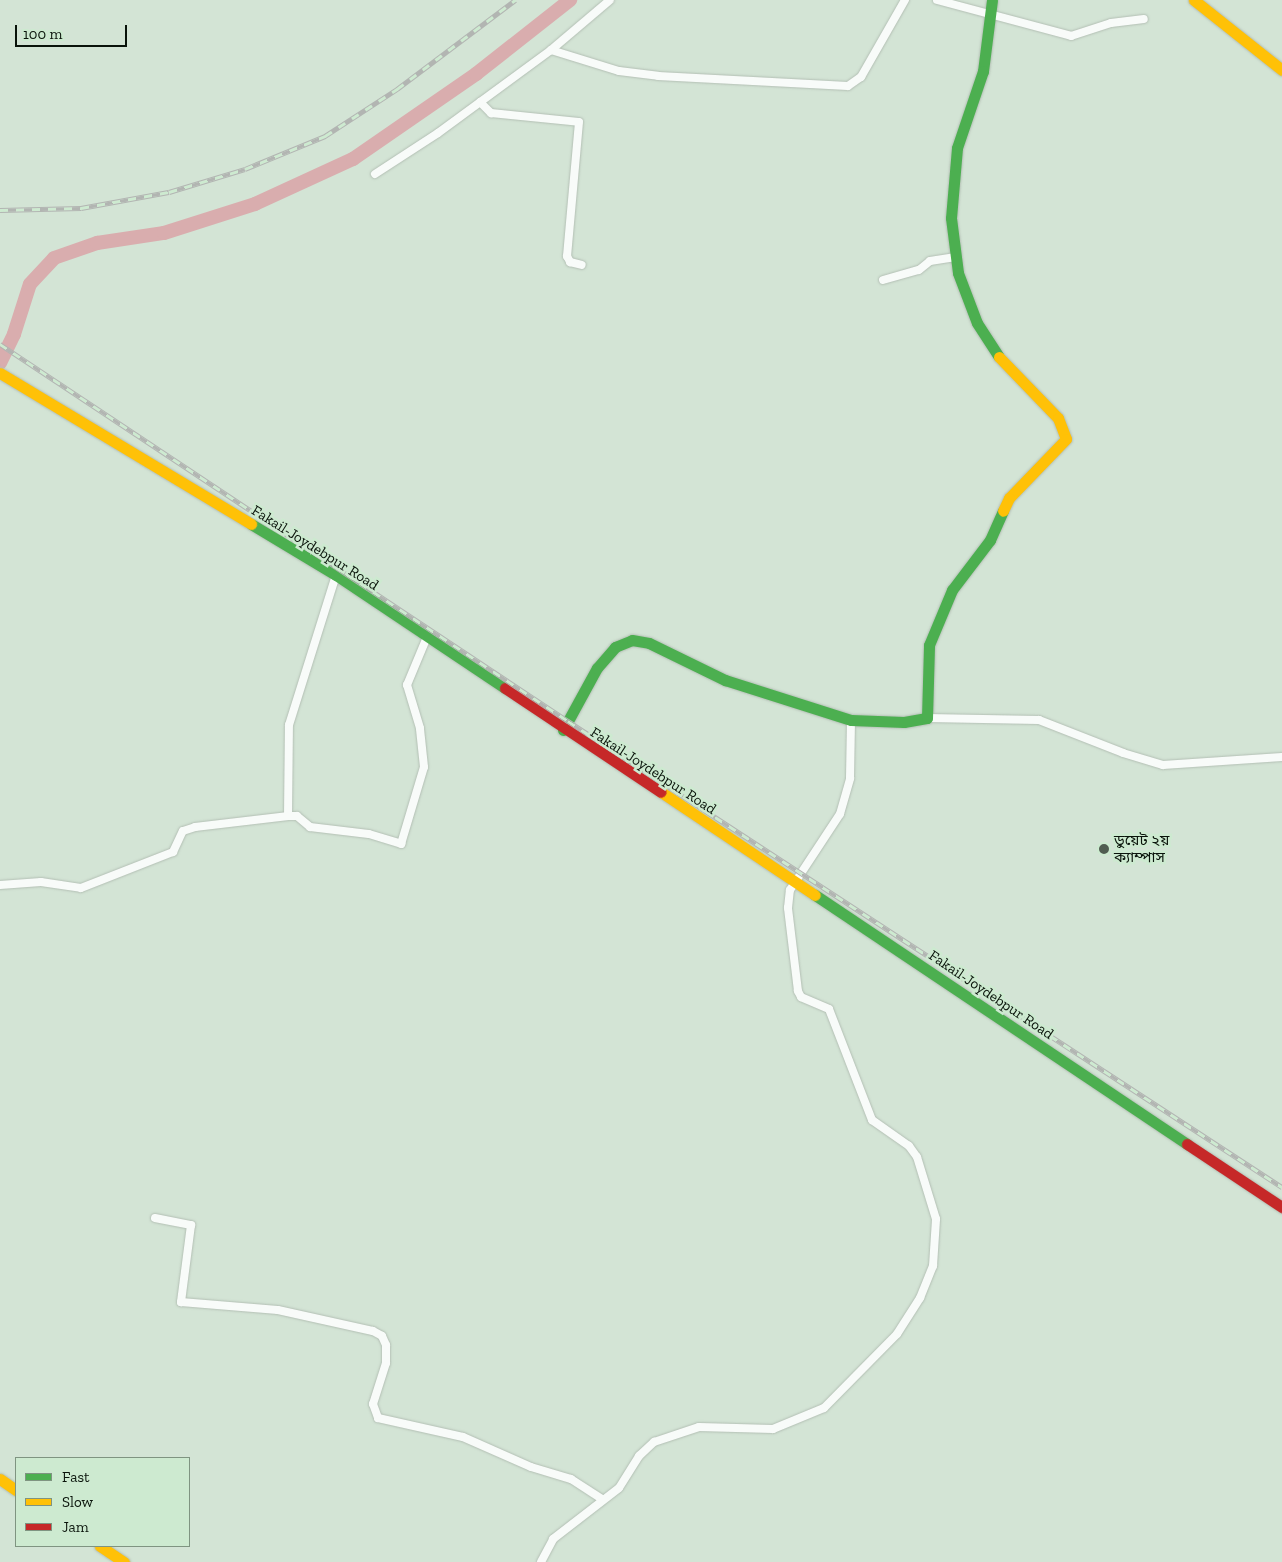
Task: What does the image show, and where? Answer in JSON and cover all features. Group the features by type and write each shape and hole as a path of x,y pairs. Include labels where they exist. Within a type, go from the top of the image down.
{"street":[{"path":"375,174 480,102 551,50 610,0"},
{"path":"551,50 619,71 658,76 848,86 861,77 905,0"},
{"path":"937,0 990,12 1072,36 1110,23 1144,19"},
{"path":"926,718 929,645 952,590 990,540 1009,498 1066,440 1058,418 1003,363 977,323 956,258 952,178 957,148 983,71 992,0"},
{"path":"1194,0 1282,70"},
{"path":"480,102 491,113 579,122 567,256 570,262 582,265"},
{"path":"883,280 919,270 930,261 956,258"},
{"name":"Fakail-Joydebpur Road","path":"0,373 336,575 563,730 793,880 1282,1207"},
{"path":"288,816 289,725 336,575"},
{"path":"0,885 41,882 81,888 173,852 183,832 195,827 288,816 297,816 310,827 369,834 402,844 424,767 422,738 407,685 427,637"},
{"path":"563,730 597,668 615,647 632,640 649,643 725,680 851,720 904,722 926,718 1039,720 1123,753 1163,764 1282,757"},
{"path":"541,1562 553,1539 619,1488 639,1456 654,1442 670,1434 699,1426 773,1428 824,1408 898,1334 920,1298 933,1266 936,1219 917,1157 909,1146 872,1120 829,1009 801,997 798,991 788,908 793,880 840,814 850,778 851,720"},
{"path":"155,1218 191,1225 181,1302 278,1310 372,1331 382,1336 386,1345 386,1363 373,1404 378,1418 463,1437 531,1467 571,1479 603,1500"},
{"path":"0,1479 15,1489"},
{"path":"102,1547 124,1562"}],"waterway":[{"path":"0,363 14,334 30,284 54,258 97,243 164,233 255,204 353,159 476,74 570,0"}],"railway":[{"path":"0,210 81,208 169,192 245,169 325,136 397,89 515,0"},
{"path":"0,344 568,721 1282,1187"}],"traffic: fast":[{"path":"992,0 983,71 957,148 951,218 958,273 977,323 999,357"},
{"path":"563,730 597,668 615,647 632,640 649,643 725,680 851,720 904,722 927,718 929,645 952,590 990,540 1003,511"},
{"path":"251,524 336,575 505,688"},
{"path":"815,895 1187,1144"}],"traffic: slow":[{"path":"1194,0 1282,70"},
{"path":"999,357 1058,418 1066,439 1009,498 1003,511"},
{"path":"0,373 251,524"},
{"path":"661,792 815,895"},
{"path":"0,1479 15,1489"},
{"path":"102,1547 124,1562"}],"traffic: jam":[{"path":"505,688 661,792"},
{"path":"1187,1144 1282,1207"}],"place":[{"name":"ডুয়েট ২য় ক্যাম্পাস","path":"1104,849"}]}
